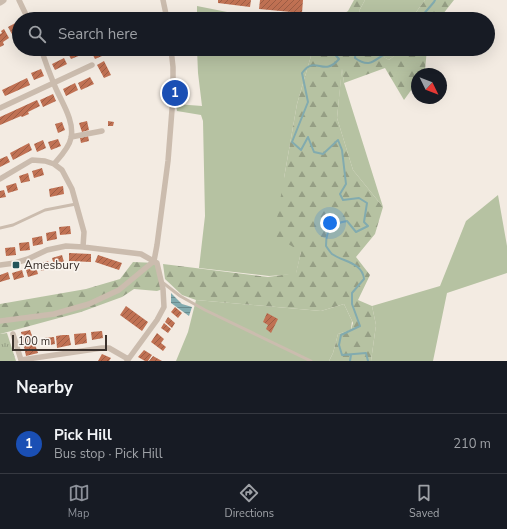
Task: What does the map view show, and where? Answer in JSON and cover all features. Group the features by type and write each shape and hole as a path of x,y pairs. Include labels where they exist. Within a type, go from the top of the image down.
{"street":[{"path":"19,0 25,12"},
{"path":"163,0 166,12"},
{"path":"43,56 53,83 70,122 71,137 66,148 54,164"},
{"path":"13,334 21,361 102,348 109,348 127,360 136,344 164,307 162,282 155,262 168,161 173,97 171,56"},
{"path":"0,108 92,65"},
{"path":"71,137 102,131"},
{"path":"0,179 32,160 45,160 62,170 72,189 84,232 83,247"},
{"path":"0,265 15,263 47,250 66,246 141,254 155,262"},
{"path":"0,322 54,314 89,304 119,290 155,262"}],"lane":[{"path":"0,228 13,225 45,210 76,204"},
{"path":"162,282 180,296 205,310 311,361"}],"green space":[{"path":"354,0 365,0 359,11 360,12 346,12"},
{"path":"365,0 425,0 416,12 359,11"},
{"path":"425,0 454,0 445,12 416,12"},
{"path":"197,6 227,12 197,12"},
{"path":"197,56 311,56 297,104 284,178 301,252 296,274 269,276 199,268 205,216 203,121 201,115 177,111 176,104 202,106"},
{"path":"311,56 382,56 389,60 394,56 426,56 425,68 411,68 411,90 404,100 385,68 344,83 342,69 337,118 353,170 383,207 375,234 356,257 370,275 358,300 372,306 376,325 371,361 329,361 333,353 338,334 351,330 353,323 344,304 321,311 196,300 182,295 165,279 163,264 268,277 296,273 301,252 274,235 297,104"},
{"path":"381,56 394,56 389,60"},
{"path":"342,67 344,83 383,207 353,170 337,118"},
{"path":"498,195 507,246 507,273 447,293 433,361 371,361 376,325 372,306 440,286 466,221"},
{"path":"133,262 157,263 163,289 157,291 134,289 122,297 81,312 0,334 0,304 86,289 120,279"},
{"path":"196,300 321,311 344,304 352,321 351,330 338,334 333,353 329,361 176,361 188,332"},
{"path":"7,333 16,361 0,361 0,334"}],"water":[{"path":"171,293 182,304 192,307 189,316 171,303"}],"building":[{"path":"218,0 251,0 250,7 218,3"},
{"path":"260,0 303,0 302,12 259,9"},
{"path":"12,25 12,34 8,27"},
{"path":"4,29 9,38 3,42 4,45 0,47 0,34"},
{"path":"70,56 78,56 71,59"},
{"path":"94,56 102,56 95,59"},
{"path":"64,58 67,64 55,70 52,64"},
{"path":"104,61 111,75 104,78 97,65"},
{"path":"41,69 44,76 34,80 31,73"},
{"path":"90,77 94,84 81,90 78,83"},
{"path":"27,78 30,85 5,96 2,90"},
{"path":"75,83 78,90 66,96 63,89"},
{"path":"53,94 56,101 43,107 40,100"},
{"path":"37,100 40,106 28,112 29,114 0,125 0,117"},
{"path":"87,121 89,130 82,132 79,123"},
{"path":"108,121 114,122 113,126 108,126"},
{"path":"62,122 65,130 58,133 55,124"},
{"path":"88,136 89,141 81,143 80,138"},
{"path":"58,139 61,146 51,150 48,142"},
{"path":"43,140 46,148 37,152 34,144"},
{"path":"29,143 32,150 13,160 10,153"},
{"path":"7,156 10,162 0,167 0,159"},
{"path":"42,168 44,175 34,178 32,171"},
{"path":"28,173 30,181 21,183 19,176"},
{"path":"16,183 18,190 8,193 6,186"},
{"path":"63,186 64,194 50,197 49,189"},
{"path":"4,190 6,197 0,198 0,191"},
{"path":"70,226 71,234 60,235 59,227"},
{"path":"56,231 57,239 47,241 46,233"},
{"path":"42,236 43,244 33,246 32,238"},
{"path":"29,242 30,250 20,251 19,243"},
{"path":"15,247 16,255 6,256 5,248"},
{"path":"69,253 91,254 91,262 69,261"},
{"path":"62,255 64,262 54,265 52,258"},
{"path":"98,255 122,263 119,270 95,262"},
{"path":"48,261 51,268 41,271 39,264"},
{"path":"36,267 38,274 28,277 26,270"},
{"path":"22,270 24,277 14,280 12,273"},
{"path":"8,272 10,279 0,282 0,275"},
{"path":"126,306 148,322 142,331 120,315"},
{"path":"175,307 182,313 178,318 171,312"},
{"path":"267,313 278,319 271,333 266,329 268,325 263,322"},
{"path":"168,317 175,323 172,328 165,322"},
{"path":"164,323 171,329 168,333 161,328"},
{"path":"30,330 38,353 26,356 21,332"},
{"path":"102,331 103,338 92,340 91,332"},
{"path":"86,333 87,343 75,345 74,334"},
{"path":"157,333 164,339 161,343 166,347 163,351 151,342"},
{"path":"69,335 71,345 57,348 56,336"},
{"path":"54,337 55,344 45,346 44,338"},
{"path":"144,350 152,355 148,361 138,357"},
{"path":"102,354 111,358 109,361 98,361"},
{"path":"153,356 162,361 149,361"}],"waterway":[{"path":"425,12 435,0"},
{"path":"336,56 339,59 328,67 311,65 302,73 308,102 292,142 301,150 308,137 314,152 323,154 338,140 342,150 346,184 340,194 343,200 359,198 367,203 364,222 368,226 356,232 347,221 341,222 333,226 328,232 326,246 336,257 351,263 363,273 364,279 352,293 352,304 360,326 341,335 339,345 342,355 366,353 368,361"},
{"path":"355,56 355,58 361,62 366,63 370,63 383,56"},
{"path":"350,361 351,355"}],"place":[{"name":"Pick Hill","path":"175,93"},
{"name":"Amesbury","path":"16,265"}]}
